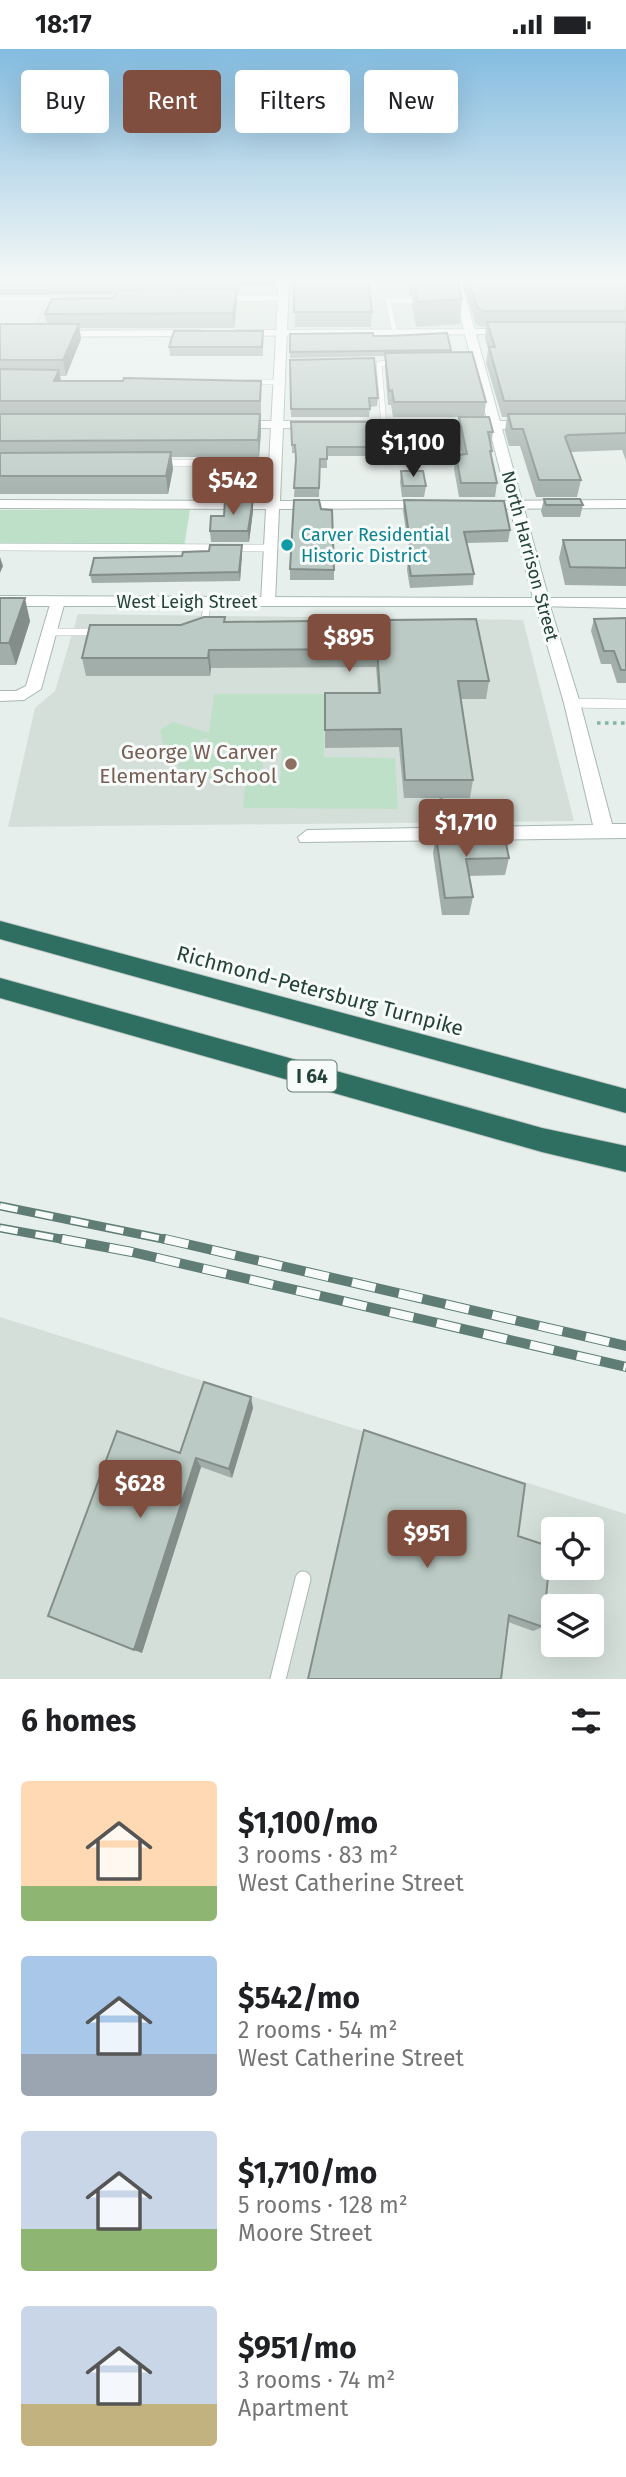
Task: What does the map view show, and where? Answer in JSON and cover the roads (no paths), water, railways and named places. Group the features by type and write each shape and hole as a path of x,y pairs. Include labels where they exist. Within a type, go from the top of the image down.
{"highway":[{"name":"Richmond-Petersburg Turnpike","path":"0,930 626,1101"},
{"name":"I 64","path":"0,988 542,1140 626,1159"}],"main road":[{"name":"North Harrison Street","path":"471,356 494,425 542,603"},
{"path":"215,425 549,425"},
{"name":"West Leigh Street","path":"0,601 626,603"}],"street":[{"path":"268,602 278,356"},
{"path":"0,503 443,505"},
{"path":"471,505 626,504"},
{"path":"0,696 18,696 33,689 58,601"},
{"name":"North Harrison Street","path":"542,603 572,703 604,831"},
{"path":"307,838 626,831"}],"lane":[{"path":"384,425 379,364 387,361"},
{"path":"373,362 400,361"},
{"path":"278,363 291,363"},
{"path":"242,382 278,382"},
{"path":"152,463 274,463"},
{"path":"0,547 270,548"},
{"path":"191,630 204,622 208,602"},
{"path":"49,632 111,632"},
{"path":"572,703 626,704"},
{"path":"278,1679 303,1579"}],"railway":[{"path":"0,1206 173,1241"},
{"path":"0,1228 72,1241"},
{"path":"62,1239 132,1252 626,1367"},
{"path":"165,1239 626,1346"}],"place":[{"name":"Carver Residential Historic District","path":"287,545"},
{"name":"George W Carver Elementary School","path":"291,764"}]}
